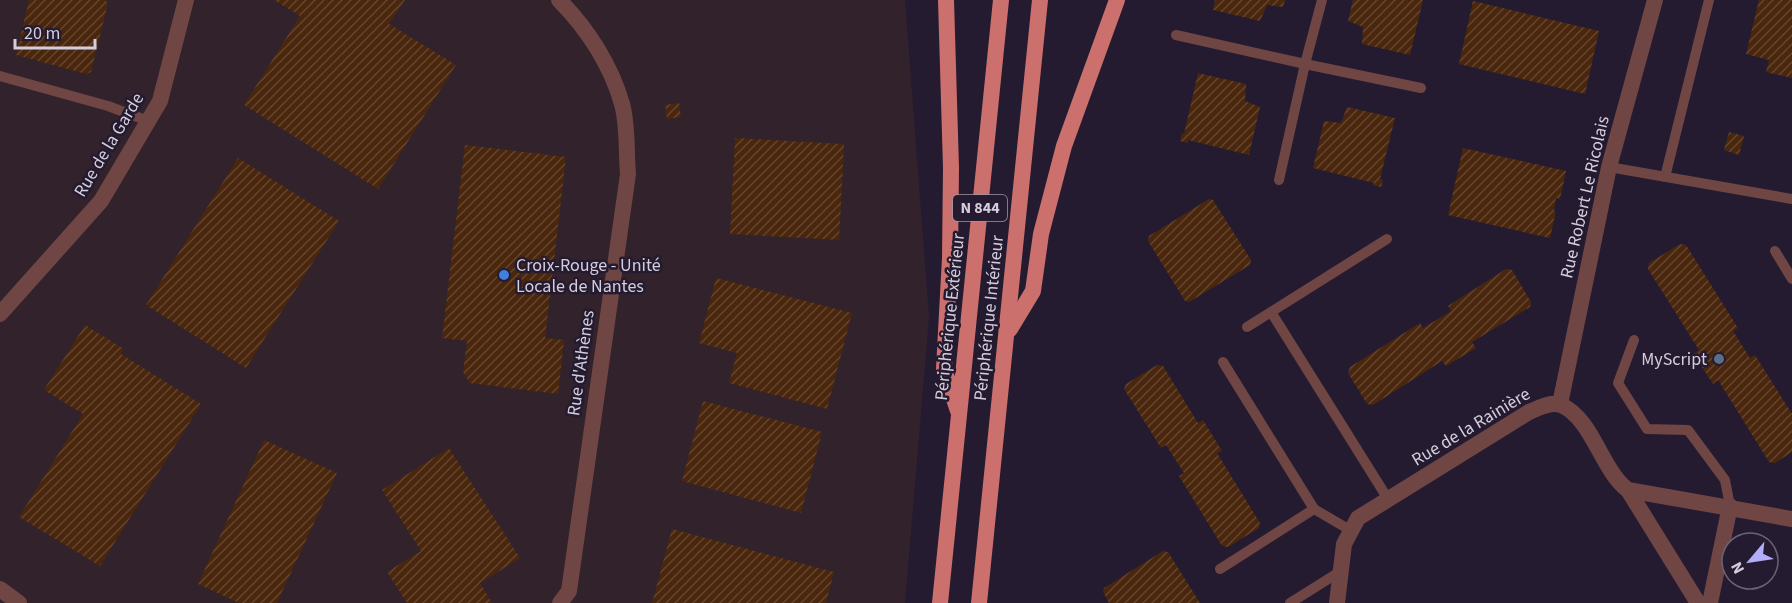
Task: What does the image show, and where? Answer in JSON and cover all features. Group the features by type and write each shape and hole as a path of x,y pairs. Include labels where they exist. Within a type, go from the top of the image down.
{"highway":[{"path":"946,0 951,168 950,258 944,369 960,416"},
{"name":"Périphérique Extérieur","path":"940,603 1001,0"},
{"name":"Périphérique Intérieur","path":"979,603 1040,0"},
{"path":"1008,332 1033,291 1041,234 1064,146 1117,0"}],"street":[{"name":"Rue de la Garde","path":"0,314 101,201 160,101 186,0"},
{"name":"Rue d'Athènes","path":"559,0 580,21 608,69 619,96 622,105 628,174 568,591 560,603"},
{"name":"Rue Robert Le Ricolais","path":"1560,404 1609,167 1655,0"},
{"name":"Rue de la Rainière","path":"1350,530 1358,518 1529,412 1547,404 1560,404 1585,428 1618,483 1628,490 1710,601"},
{"path":"1628,490 1730,506 1792,519"},
{"path":"1710,601 1730,506"},
{"path":"1337,603 1344,544 1350,530"},
{"path":"0,589 19,603"}],"lane":[{"path":"1279,180 1322,0"},
{"path":"1665,177 1709,0"},
{"path":"1176,35 1421,88"},
{"path":"0,76 108,106 148,121"},
{"path":"1609,167 1792,199"},
{"path":"1247,327 1387,239"},
{"path":"1775,251 1792,279"},
{"path":"1271,312 1388,499"},
{"path":"1634,340 1618,383 1647,429 1688,430 1725,480 1730,506"},
{"path":"1223,362 1314,510 1350,530"},
{"path":"1220,569 1314,510"},
{"path":"1290,603 1341,571"}],"shaded area":[{"path":"0,0 905,0 929,317 905,603 0,603"}],"building":[{"path":"29,0 105,0 108,3 91,72 86,74 16,55"},
{"path":"274,0 405,0 389,24 456,65 378,189 244,105 300,16"},
{"path":"1215,0 1285,0 1283,7 1267,5 1260,21 1213,10"},
{"path":"1353,0 1423,0 1410,55 1362,44 1363,27 1348,21"},
{"path":"1759,0 1792,0 1792,78 1766,72 1769,60 1746,54"},
{"path":"1473,1 1599,31 1585,94 1459,64"},
{"path":"1198,73 1246,84 1245,101 1260,107 1249,155 1188,140 1188,143 1180,141 1182,133 1184,134"},
{"path":"679,103 681,117 667,119 665,105"},
{"path":"1347,107 1395,118 1380,179 1383,180 1381,187 1373,185 1374,183 1313,168 1324,121 1341,123"},
{"path":"1729,132 1744,136 1739,155 1724,150"},
{"path":"735,138 844,144 839,240 730,234"},
{"path":"465,145 566,157 545,338 564,340 558,394 470,383 463,372 467,341 442,338"},
{"path":"1463,148 1566,171 1560,199 1556,198 1554,211 1556,211 1550,238 1448,215"},
{"path":"238,158 339,221 246,368 146,305"},
{"path":"1209,199 1213,200 1251,260 1250,265 1189,302 1185,301 1148,241 1149,236"},
{"path":"1680,244 1686,245 1738,328 1733,331 1750,358 1755,355 1792,414 1792,452 1775,463 1769,462 1718,380 1713,384 1694,353 1699,350 1648,269 1649,263"},
{"path":"1506,269 1512,270 1531,302 1530,307 1472,342 1476,348 1446,366 1442,361 1373,405 1367,404 1348,373 1350,367 1420,323 1423,328 1451,311 1448,306"},
{"path":"716,278 852,313 827,409 729,383 737,353 699,343"},
{"path":"85,325 124,349 121,354 201,404 100,566 19,517 83,414 44,390"},
{"path":"1157,365 1163,366 1198,423 1203,420 1222,451 1217,453 1260,523 1259,528 1228,547 1222,546 1179,476 1184,473 1166,445 1161,448 1124,389 1126,384"},
{"path":"703,401 822,432 801,513 682,481"},
{"path":"264,440 337,473 277,603 239,603 198,584"},
{"path":"449,448 520,558 480,583 492,603 407,603 387,572 421,551 382,490"},
{"path":"672,529 834,572 826,603 652,603"},
{"path":"1163,551 1168,552 1200,603 1109,603 1103,592 1104,588"}],"place":[{"name":"Croix-Rouge - Unité Locale de Nantes","path":"504,275"},
{"name":"MyScript","path":"1719,359"}]}
